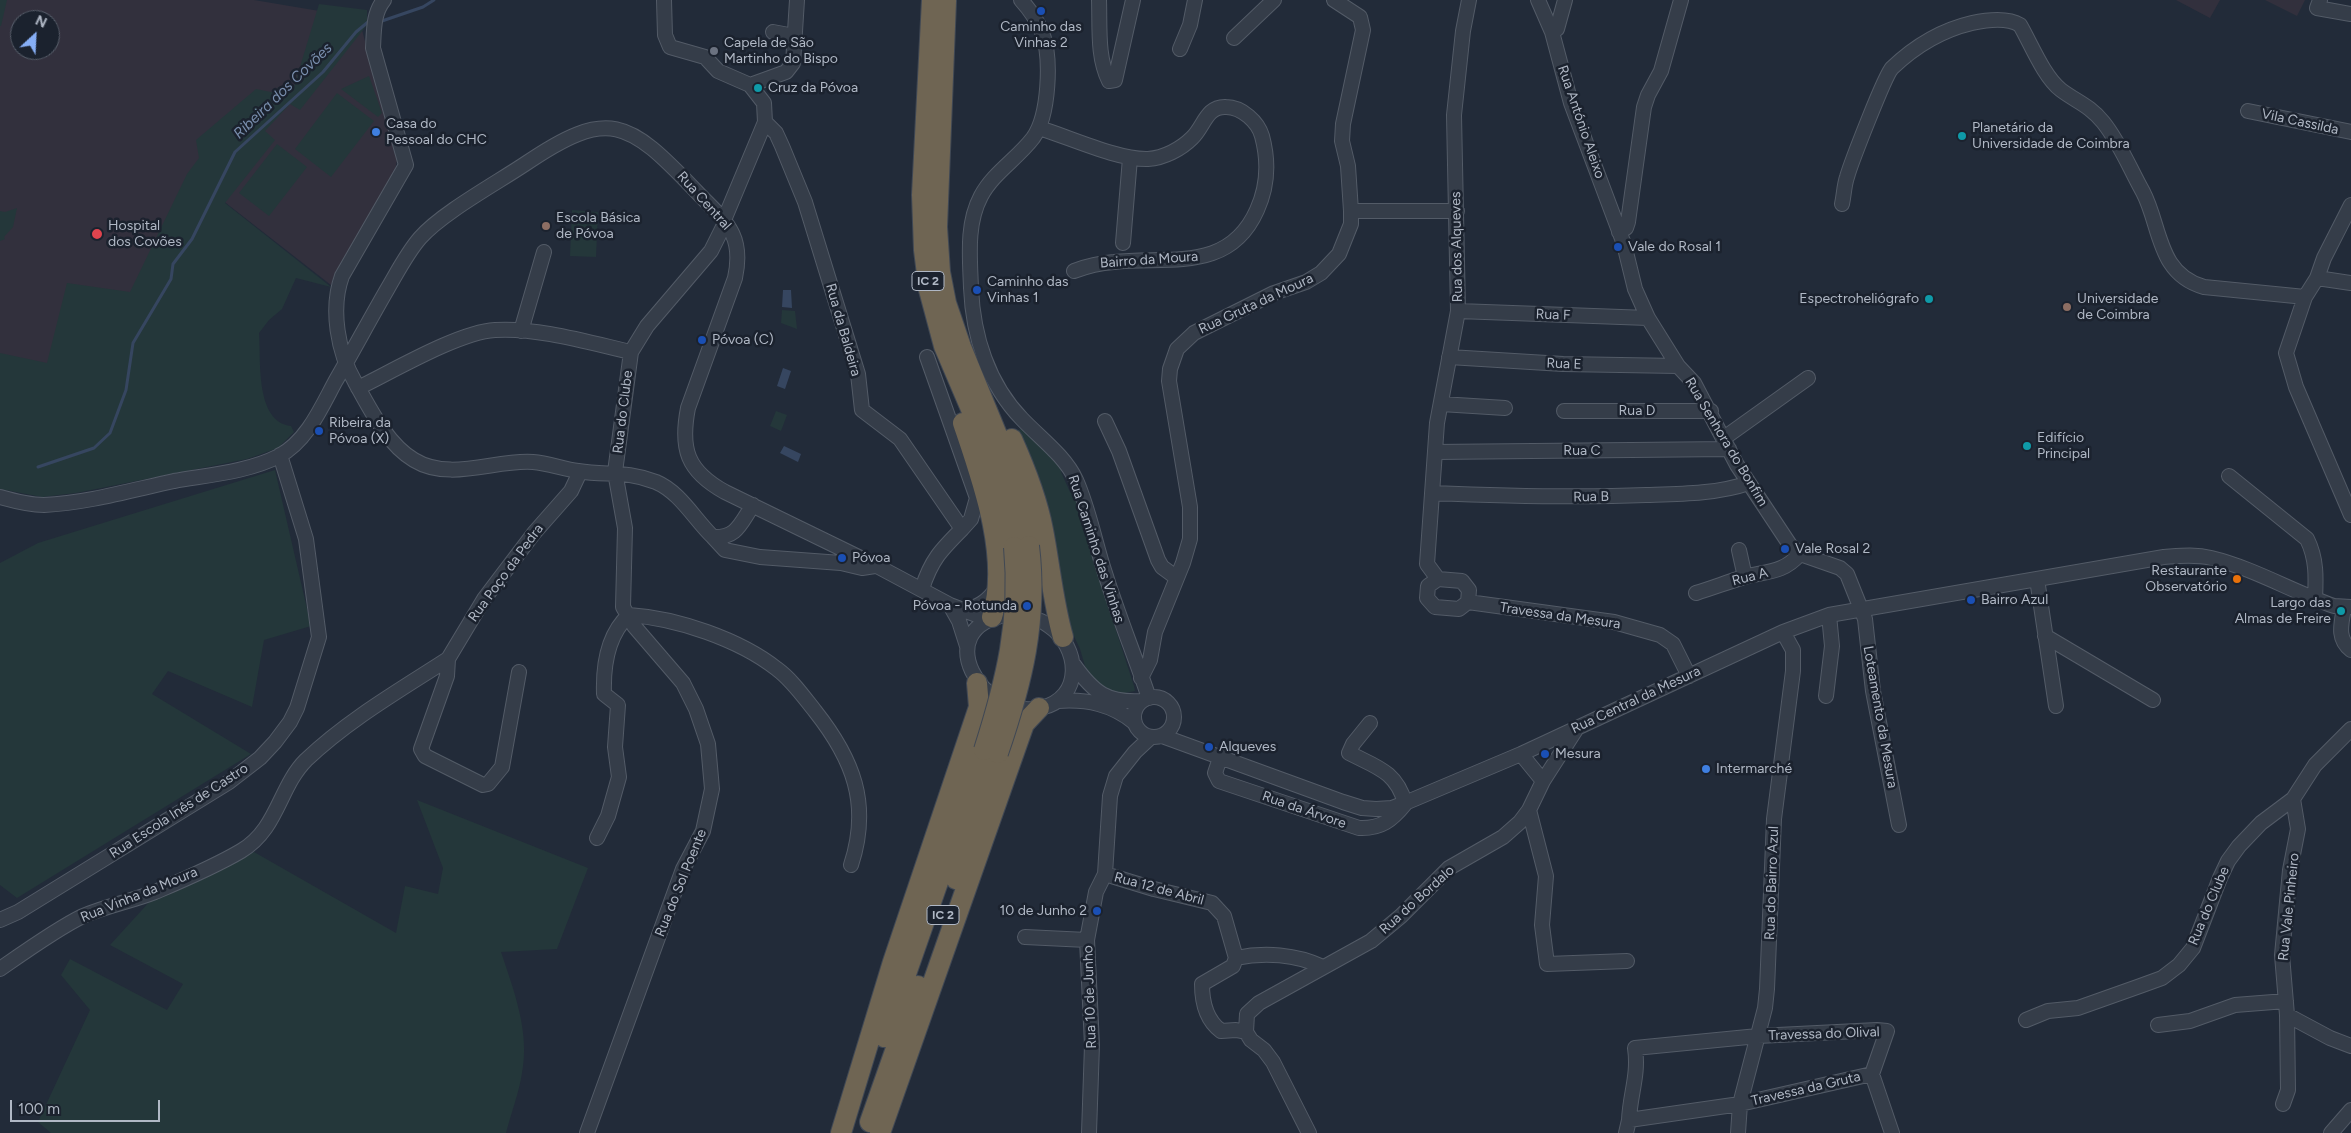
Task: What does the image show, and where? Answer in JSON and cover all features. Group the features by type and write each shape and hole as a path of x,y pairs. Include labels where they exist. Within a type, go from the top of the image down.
{"highway":[{"name":"IC 2","path":"932,0 922,194 924,250 929,290 944,346 992,458 1022,547"},
{"name":"IC 2","path":"866,1133 991,752 1014,638 1017,577 1022,547 1022,509 1004,452 949,312 940,272 937,218 946,0"},
{"path":"954,371 962,418 986,491 996,544 997,601 990,618"},
{"path":"978,389 1010,434 1028,476 1043,529 1054,606 1063,637"},
{"path":"841,1133 893,962 979,707 977,683"},
{"path":"880,1133 1024,724 1039,708"},
{"name":"IC 2","path":"850,1133 991,752"}],"street":[{"path":"384,0 378,7 373,48 406,165 342,276 336,298 338,326 345,365 390,438 414,460 440,470 479,469 532,462 580,472 627,473 666,487 724,550 760,558 834,562 862,568 877,566"},
{"path":"664,0 665,35 670,47 705,57 718,71 757,82 780,75 789,68 794,56 797,0"},
{"name":"Rua Caminho das Vinhas","path":"1021,0 1034,14 1043,34 1048,64 1044,106 1039,128 1032,139 990,182 974,210 970,248 973,316 976,334 991,374 1002,394 1020,417 1066,463 1076,480 1105,575 1141,678 1146,700"},
{"path":"1099,0 1100,45 1103,70 1109,81 1115,80 1133,0"},
{"path":"1180,49 1190,25 1194,0"},
{"path":"1234,38 1274,0"},
{"name":"Rua Gruta da Moura","path":"1141,678 1150,660 1155,632 1188,549 1190,531 1190,507 1170,381 1170,369 1177,349 1194,334 1274,293 1306,282 1321,273 1339,254 1351,224 1352,211 1348,166 1342,141 1363,30 1360,17 1334,0"},
{"name":"Rua dos Alqueves","path":"1438,578 1427,564 1440,404 1458,311 1454,115 1463,31 1469,0"},
{"name":"Rua António Aleixo","path":"1538,0 1552,32 1572,102 1622,238"},
{"path":"1552,32 1557,29 1565,0"},
{"path":"1622,238 1628,222 1644,107 1648,95 1661,71 1681,0"},
{"path":"2320,0 2317,8 2351,14"},
{"path":"1842,204 1847,177 1891,69 1930,39 1949,30 1977,22 1998,20 2014,22 2020,25 2052,80 2061,90 2091,109 2112,134 2148,202 2161,248 2178,270 2194,284 2204,287 2305,297"},
{"path":"774,32 794,36"},
{"path":"358,388 468,335 494,330 521,330 631,352 647,326 711,251 765,122 764,103 757,82"},
{"name":"Bairro da Moura","path":"1039,128 1130,158 1150,159 1166,155 1194,137 1208,115 1216,108 1226,106 1239,109 1251,118 1260,130 1265,147 1267,175 1262,200 1243,233 1230,244 1213,254 1182,261 1114,262 1092,265 1074,271"},
{"name":"Vila Cassilda","path":"2248,111 2351,132"},
{"name":"Rua da Baldeira","path":"765,122 779,139 805,202 858,374 862,410 900,439 962,529"},
{"name":"Rua Central","path":"280,455 310,427 409,253 422,236 447,216 552,146 572,135 593,129 609,128 629,133 647,143 724,221 737,244 738,266 688,408 684,442 688,456 697,471 711,484 877,566 950,605 990,618"},
{"path":"1123,243 1130,158"},
{"path":"2351,205 2305,297 2286,353 2296,388 2351,515"},
{"path":"1352,211 1457,211"},
{"name":"Rua Senhora do Bonfim","path":"1622,238 1635,289 1648,318 1678,366 1694,383 1748,483 1790,545 1800,554 1840,568 1847,574 1861,609"},
{"path":"521,330 544,252"},
{"path":"2316,278 2351,283"},
{"name":"Rua F","path":"1458,311 1648,318"},
{"path":"338,326 360,338"},
{"name":"Rua do Clube","path":"629,615 623,607 624,528 615,472 631,352"},
{"path":"922,589 928,569 935,556 971,519 977,498 927,357"},
{"name":"Rua E","path":"1450,357 1563,364 1678,366"},
{"path":"1727,444 1808,378"},
{"path":"1440,404 1505,408"},
{"name":"Rua D","path":"1564,411 1711,412"},
{"path":"1105,421 1119,451 1158,560 1162,567 1177,578"},
{"name":"Rua C","path":"1435,452 1727,444"},
{"path":"0,497 42,505 77,501 249,466 280,455"},
{"name":"Rua Escola Inês de Castro","path":"0,920 18,912 229,782 260,758 290,722 297,708 319,637 306,539 280,455"},
{"name":"Rua Poço da Pedra","path":"519,672 502,767 488,784 482,785 425,756 421,749 448,676 448,659 484,599 534,533 571,491 580,472"},
{"path":"2229,476 2307,539 2314,553 2315,600 2348,607 2341,635 2344,644 2351,650"},
{"name":"Rua B","path":"1432,493 1588,497 1679,494 1748,483"},
{"path":"713,537 726,538 732,535 753,505"},
{"path":"1739,550 1745,577"},
{"name":"Rua A","path":"1696,593 1745,577 1778,570 1791,564 1800,554"},
{"name":"Rua Central da Mesura","path":"1152,731 1220,758 1362,808 1392,808 1521,754 1783,632 1829,614 2187,555 2210,557 2232,564 2315,600"},
{"path":"1438,578 1462,581 1469,590 1468,602 1459,609 1435,607 1427,598 1428,586 1438,578"},
{"path":"2037,579 2056,706"},
{"path":"964,611 983,604 989,599 997,586"},
{"name":"Travessa da Mesura","path":"1468,602 1614,622 1660,635 1672,644 1689,676"},
{"path":"950,605 959,621 967,646 969,666 977,683 990,695 1006,704 1024,708 1039,708 1058,700 1093,702 1117,710 1152,731"},
{"name":"Loteamento da Mesura","path":"1861,609 1865,619 1873,691 1899,825"},
{"path":"1826,696 1832,646 1829,614"},
{"path":"597,838 608,816 619,777 615,747 618,705 604,694 603,670 607,652 620,623 629,615 652,616 694,629 751,651 777,669 799,691 831,732 846,757 855,780 860,827 851,865"},
{"name":"Rua do Sol Poente","path":"587,1133 683,869 703,831 712,789 708,744 696,709 677,675 634,626 629,615"},
{"path":"967,646 974,631 990,618 1006,615 1025,616 1048,625 1063,637 1072,655 1074,665 1071,684 1058,700"},
{"name":"Rua do Bairro Azul","path":"1738,1133 1740,1104 1766,1008 1775,805 1793,671 1793,650 1783,632"},
{"path":"2045,636 2152,700"},
{"name":"Rua Vinha da Moura","path":"0,969 83,917 155,892 242,851 262,832 276,814 286,791 305,762 339,733 383,701 448,659"},
{"path":"1074,665 1088,684 1102,695 1126,702 1161,699 1170,706 1174,718 1152,731"},
{"path":"1146,700 1135,711 1152,731"},
{"path":"1370,722 1353,744 1349,753 1388,773 1401,789 1406,803"},
{"name":"Rua do Bordalo","path":"1242,1029 1247,1014 1259,1003 1371,941 1401,916 1449,868 1503,837 1520,822 1529,810 1543,781 1577,728"},
{"name":"Rua do Clube","path":"2026,1020 2048,1011 2078,1008 2140,986 2162,978 2179,965 2193,948 2228,861 2257,827 2293,799 2315,765 2351,729"},
{"name":"Rua 10 de Junho","path":"1089,1133 1092,1045 1087,940 1096,892 1105,874 1110,796 1116,776 1152,731"},
{"path":"1521,754 1543,781"},
{"name":"Rua da Árvore","path":"1220,758 1215,773 1218,780 1359,828 1370,829 1385,824 1406,803"},
{"name":"Rua Vale Pinheiro","path":"2283,1104 2288,1090 2287,1015 2282,955 2290,870 2298,829 2293,799"},
{"path":"1529,810 1546,876 1542,925 1547,964 1627,961"},
{"name":"Rua 12 de Abril","path":"1105,874 1154,890 1212,903 1224,916 1236,958"},
{"path":"1025,937 1087,940"},
{"path":"1309,1133 1273,1062 1242,1029 1221,1031 1212,1025 1202,1000 1202,984 1233,966 1236,958 1250,955 1306,959 1323,967"},
{"path":"2158,1025 2190,1021 2235,1005 2286,1001"},
{"path":"2287,1015 2348,1044"},
{"name":"Travessa do Olival","path":"1758,1036 1887,1031 1874,1069"},
{"path":"1627,1127 1638,1066 1634,1048 1758,1036"},
{"path":"1874,1069 1892,1133"},
{"name":"Travessa da Gruta","path":"1627,1127 1740,1104 1874,1069"},
{"path":"2331,1133 2351,1110"}],"shaded area":[{"name":"Hospital dos Covões","path":"0,0 254,0 367,19 367,25 362,30 397,160 395,171 335,273 331,285 217,196 130,342 0,378"},
{"path":"0,0 7,0 1,26 0,26"},
{"path":"2176,0 2220,0 2210,18"},
{"path":"2265,0 2305,0 2297,16"},
{"path":"319,4 367,10 367,25 300,110 290,104 265,131 275,140 225,203 331,287 296,278 282,309 269,320 259,333 262,388 266,402 271,414 279,422 291,426 294,432 278,448 247,459 76,493 42,497 0,489 0,353 47,363 67,283 130,292 187,174 199,158 196,140 256,89 276,93 278,87 293,90"},
{"path":"369,76 382,113 378,117 341,89"},
{"path":"337,93 374,121 331,177 295,149"},
{"path":"277,144 307,167 269,216 239,193"},
{"path":"17,208 13,227 4,237 5,239 0,241 0,211 5,212"},
{"path":"572,210 598,212 596,257 570,256"},
{"path":"782,310 795,311 797,329 781,323"},
{"path":"776,411 787,415 781,431 770,426"},
{"path":"1024,428 1063,467 1061,472 1070,492 1075,494 1115,618 1113,621 1135,691 1120,694 1102,687 1089,674 1085,666 1080,649 1066,619 1015,431"},
{"path":"275,470 311,626 264,640 252,707 168,671 152,694 251,754 17,898 0,885 0,563 38,543"},
{"path":"417,800 588,868 557,949 501,952 519,1012 524,1042 521,1080 506,1133 51,1133 38,1122 90,1010 61,975 70,959 167,1010 183,984 110,945 152,899 254,852 396,933 405,886 438,894 443,868"}],"water":[{"path":"783,290 791,290 792,308 782,307"},
{"path":"783,368 791,371 785,389 777,386"},
{"path":"784,446 801,454 798,462 780,453"}],"waterway":[{"name":"Ribeira dos Covões","path":"382,21 423,7 434,0"},
{"name":"Ribeira dos Covões","path":"38,467 94,448 110,433 126,390 133,343 171,279 173,264 192,239 235,152 323,72 356,32 368,22"}],"place":[{"name":"Caminho das Vinhas 2","path":"1041,11"},
{"name":"Capela de São Martinho do Bispo","path":"714,51"},
{"name":"Cruz da Póvoa","path":"758,88"},
{"name":"Casa do Pessoal do CHC","path":"376,132"},
{"name":"Planetário da Universidade de Coimbra","path":"1962,136"},
{"name":"Escola Básica de Póvoa","path":"546,226"},
{"name":"Hospital dos Covões","path":"97,234"},
{"name":"Vale do Rosal 1","path":"1618,247"},
{"name":"Caminho das Vinhas 1","path":"977,290"},
{"name":"Espectroheliógrafo","path":"1929,299"},
{"name":"Universidade de Coimbra","path":"2067,307"},
{"name":"Póvoa (C)","path":"702,340"},
{"name":"Ribeira da Póvoa (X)","path":"319,431"},
{"name":"Edifício Principal","path":"2027,446"},
{"name":"Vale Rosal 2","path":"1785,549"},
{"name":"Póvoa","path":"842,558"},
{"name":"Restaurante Observatório","path":"2237,579"},
{"name":"Bairro Azul","path":"1971,600"},
{"name":"Póvoa - Rotunda","path":"1027,606"},
{"name":"Largo das Almas de Freire","path":"2341,611"},
{"name":"Alqueves","path":"1209,747"},
{"name":"Mesura","path":"1545,754"},
{"name":"Intermarché","path":"1706,769"},
{"name":"10 de Junho 2","path":"1097,911"}]}
